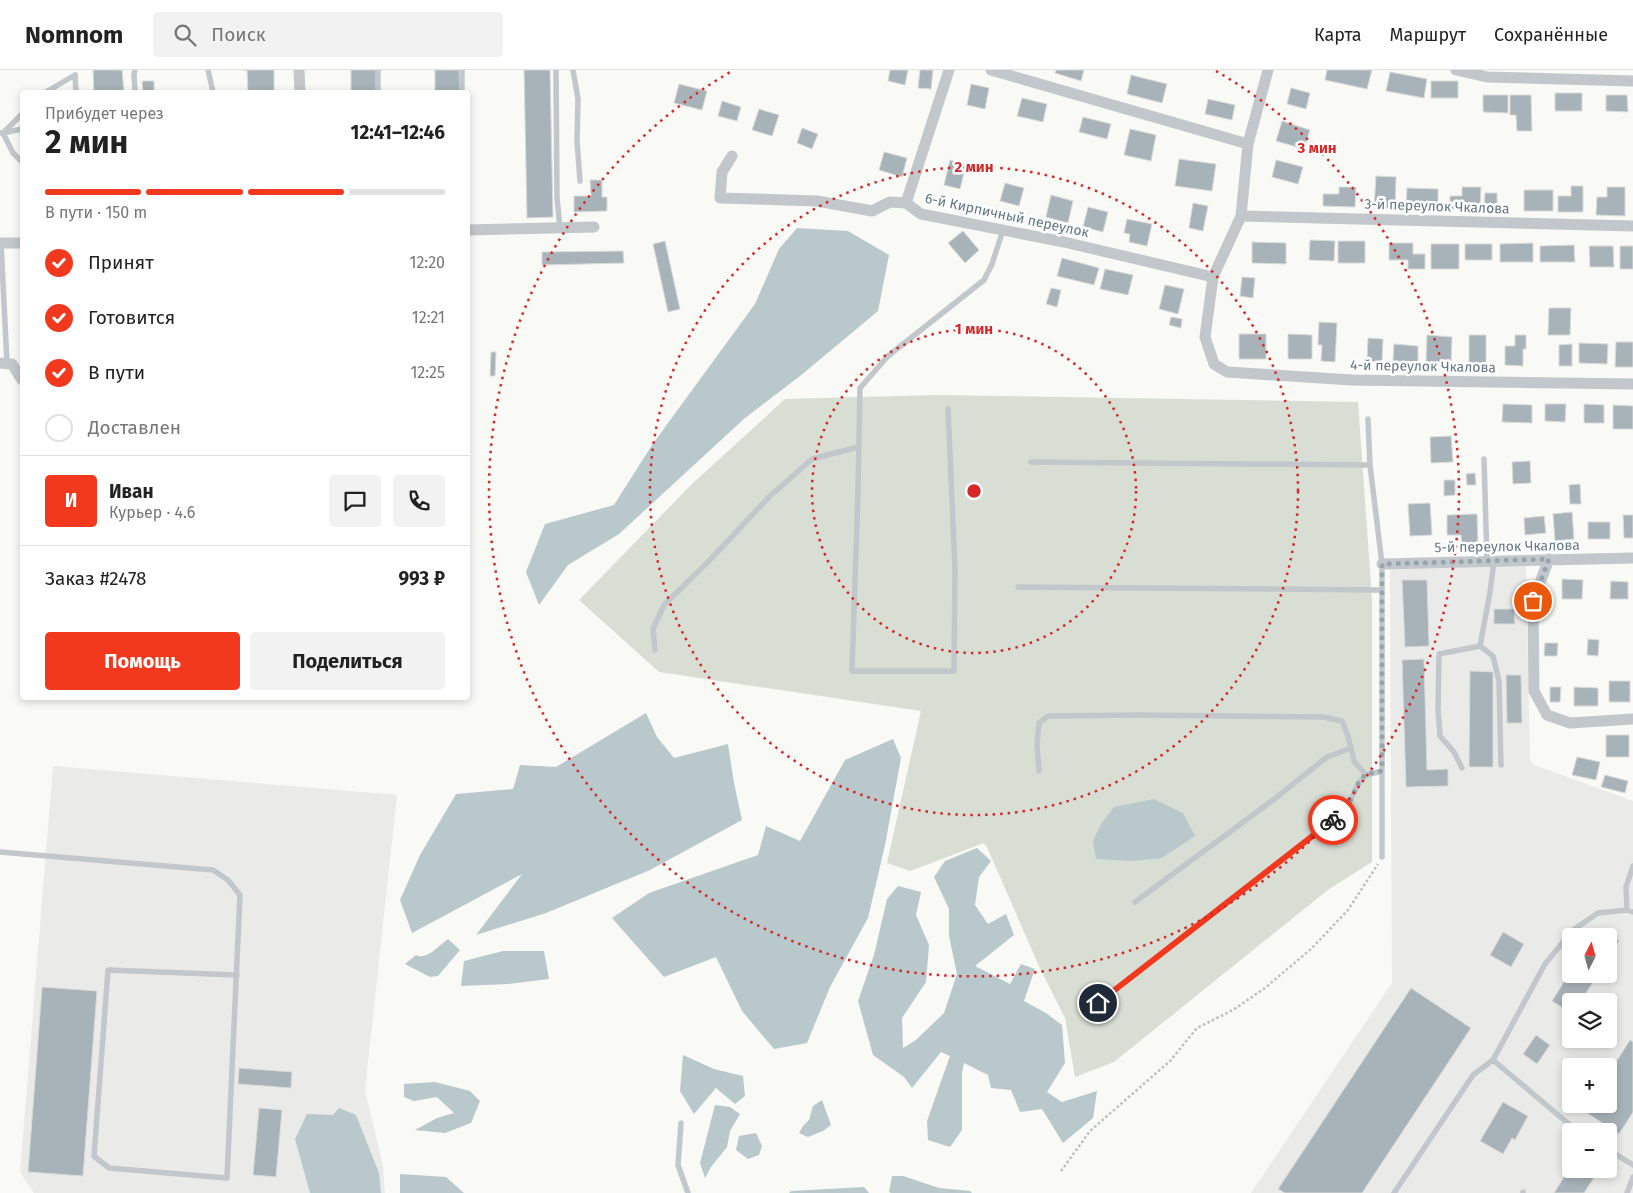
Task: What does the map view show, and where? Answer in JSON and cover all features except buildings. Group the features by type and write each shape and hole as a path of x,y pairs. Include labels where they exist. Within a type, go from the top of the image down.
{"street":[{"path":"299,70 300,90"},
{"path":"906,203 949,70"},
{"path":"991,70 1248,144"},
{"path":"1213,276 1241,216 1248,144 1268,70"},
{"path":"1456,70 1487,78 1633,82"},
{"name":"6-й Кирпичный переулок","path":"732,156 722,172 720,198 817,201 872,211 890,202 906,203 921,214 1064,242 1213,276"},
{"name":"3-й переулок Чкалова","path":"1241,216 1633,226"},
{"path":"470,230 594,227"},
{"path":"1,243 20,243"},
{"name":"4-й переулок Чкалова","path":"1213,276 1206,337 1214,364 1227,372 1352,380 1633,384"},
{"path":"3,363 12,364 20,377"},
{"name":"5-й переулок Чкалова","path":"1382,564 1633,558"},
{"path":"1549,559 1533,601 1534,691 1546,715 1570,723 1633,720"}],"lane":[{"path":"135,70 135,90"},
{"path":"208,70 213,90"},
{"path":"378,70 378,90"},
{"path":"462,70 462,90"},
{"path":"556,70 557,198 560,228"},
{"path":"573,70 578,99 577,141 580,181"},
{"path":"49,90 75,73"},
{"path":"75,73 76,90"},
{"path":"1,133 20,116"},
{"path":"1,133 20,129"},
{"path":"1,133 13,153 20,160"},
{"path":"948,408 955,568 954,671 852,671 860,388 888,356 984,280 992,264 1003,230"},
{"path":"1,243 3,363"},
{"path":"1368,419 1370,465 1382,564 1382,857"},
{"path":"655,650 653,629 664,605 709,561 770,496 812,459 858,447"},
{"path":"1480,646 1490,592 1484,459"},
{"path":"1031,462 1370,465"},
{"path":"1018,587 1382,590"},
{"path":"1462,768 1454,752 1440,736 1438,709 1439,654 1480,646 1493,656 1499,681 1501,765"},
{"path":"1039,771 1037,745 1039,723 1048,716 1148,715 1323,717 1342,722 1354,762 1366,774"},
{"path":"1135,902 1327,758 1351,748"},
{"path":"1098,1003 1328,824 1347,807 1359,782 1366,774 1382,771"},
{"path":"0,852 212,870 228,880 240,895 237,975 227,1178 109,1168 94,1156 108,970 237,975"},
{"path":"1394,1193 1473,1075 1493,1060 1545,964 1573,930 1598,913 1630,911 1626,887 1633,866"},
{"path":"1493,1060 1568,1123"},
{"path":"681,1123 678,1165 688,1193"},
{"path":"1617,1155 1633,1165"},
{"path":"1627,1193 1633,1176"}],"path":[{"path":"1061,1171 1090,1131 1170,1061 1197,1028 1233,1010 1265,988 1311,949 1348,910 1382,857"}],"shaded area":[{"path":"797,228 848,231 889,255 878,311 800,376 745,418 619,534 568,565 539,605 526,572 545,524 614,505 652,445 755,304 779,249"},
{"path":"937,395 1358,402 1372,599 1372,862 1329,889 1114,1062 1075,1077 1065,1018 1038,964 984,843 910,871 887,863 921,711 659,672 579,600 692,484 785,399"},
{"path":"1526,564 1530,760 1534,765 1633,801 1633,1193 1251,1193 1392,983 1390,569"},
{"path":"646,713 657,737 674,758 728,744 742,820 650,870 546,913 476,935 522,874 412,933 400,900 420,855 456,794 513,789 520,765 556,767"},
{"path":"893,739 901,758 885,845 868,918 830,987 807,1043 774,1049 742,1011 716,957 664,977 612,918 649,893 758,855 766,826 800,841 845,760"},
{"path":"53,766 397,795 365,1090 383,1166 385,1193 34,1193 20,1172"},
{"path":"1154,799 1183,813 1195,836 1162,858 1132,861 1096,859 1093,841 1101,824 1114,807"},
{"path":"977,848 991,861 979,877 975,905 988,924 1006,914 1014,935 975,966 1010,984 1021,964 1035,969 1024,1001 1046,1013 1062,1025 1065,1063 1047,1092 1062,1102 1097,1091 1093,1118 1063,1143 1042,1109 1020,1112 1011,1090 991,1088 988,1075 964,1063 962,1073 962,1130 950,1147 928,1140 927,1121 950,1056 941,1052 912,1088 904,1077 873,1055 858,1001 874,955 887,899 898,886 921,892 916,915 929,945 926,982 902,1018 903,1048 916,1040 944,1013 957,974 949,936 949,909 934,877 945,861"},
{"path":"448,939 460,950 438,976 430,977 405,964 416,955 424,956 429,954"},
{"path":"503,951 544,951 549,979 508,984 461,986 464,961"},
{"path":"683,1055 714,1069 743,1076 745,1096 735,1104 716,1088 694,1114 680,1091"},
{"path":"435,1082 470,1091 480,1101 471,1123 445,1133 415,1130 437,1118 454,1113 437,1097 414,1101 404,1097 404,1084"},
{"path":"822,1100 831,1125 823,1131 808,1137 799,1133 809,1120 813,1106"},
{"path":"715,1105 730,1107 740,1114 730,1131 727,1147 705,1178 700,1163"},
{"path":"339,1108 356,1115 379,1173 381,1193 310,1193 295,1139 307,1114 333,1115"},
{"path":"756,1133 762,1146 759,1155 748,1159 736,1150 739,1136"},
{"path":"400,1174 446,1177 464,1193 400,1193"},
{"path":"892,1176 903,1176 939,1188 970,1191 972,1193 891,1193 889,1192"},
{"path":"864,1187 869,1193 789,1193 791,1191"}],"way so far":[{"path":"1333,820 1347,807 1359,782 1366,774 1382,771 1382,564 1549,559 1533,601"}],"route":[{"path":"1098,1003 1333,820"}]}
